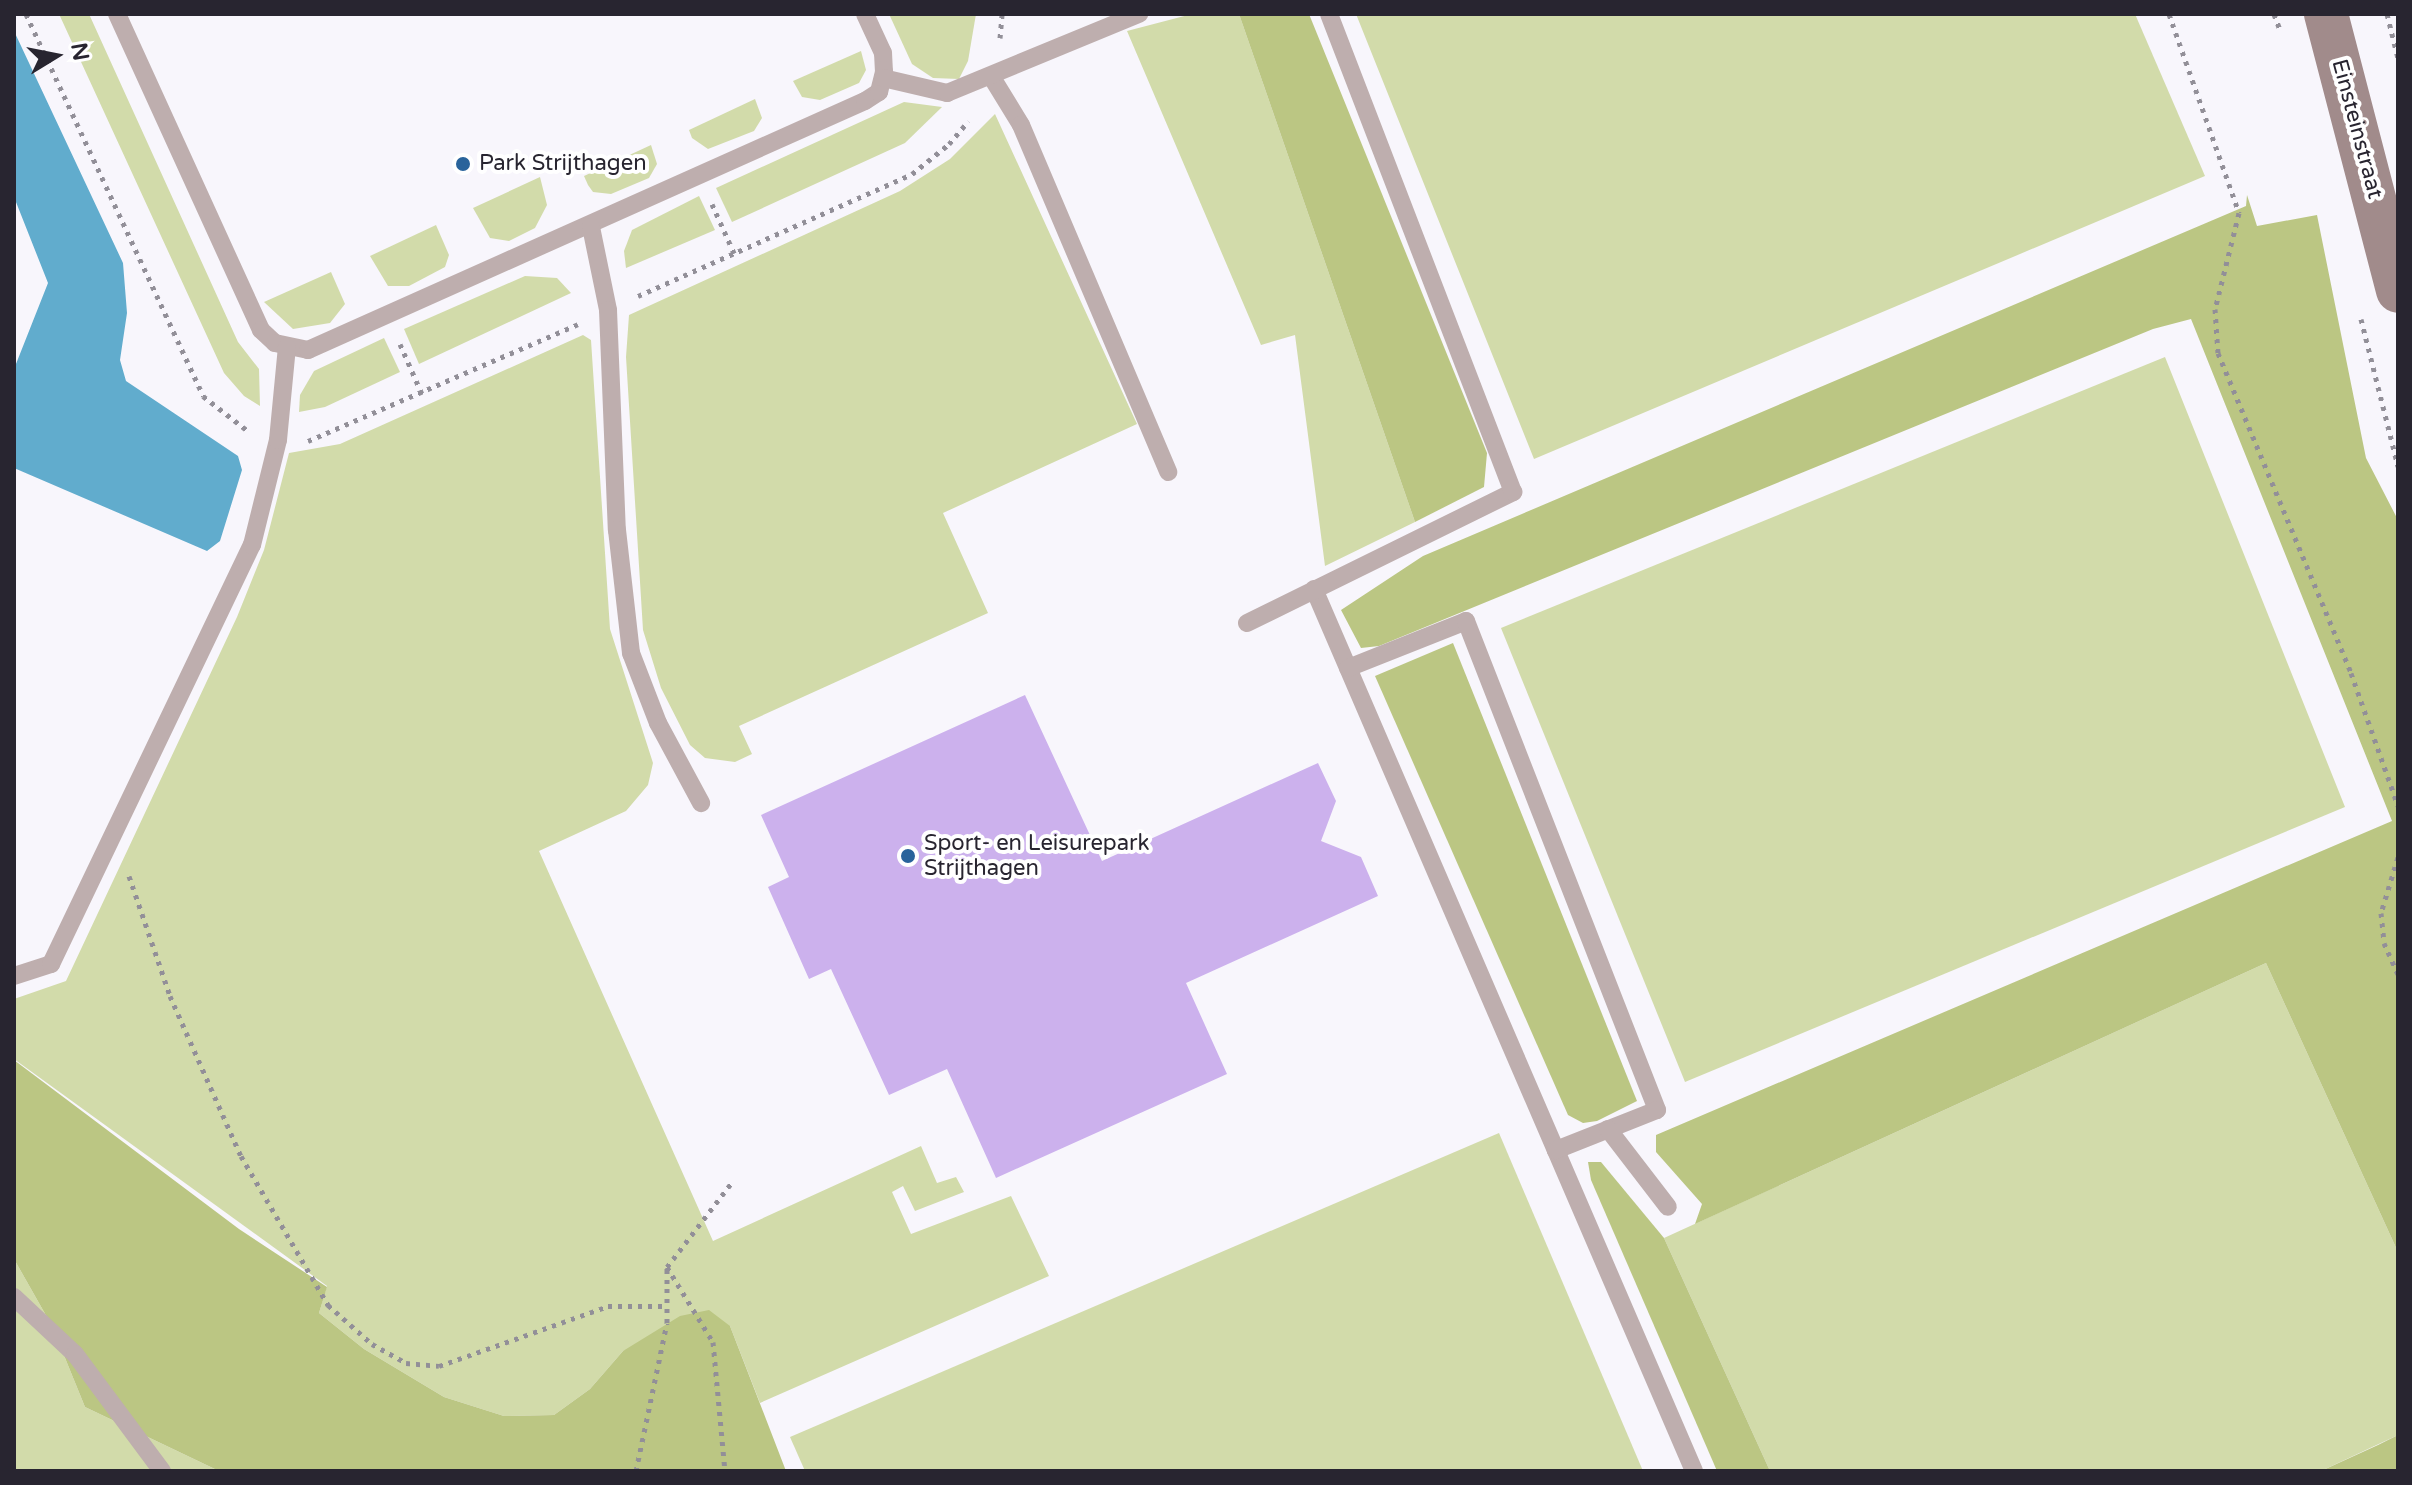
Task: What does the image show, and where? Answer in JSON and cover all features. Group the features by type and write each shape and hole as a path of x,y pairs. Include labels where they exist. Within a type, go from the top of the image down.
{"main road":[{"name":"Einsteinstraat","path":"2326,14 2398,291"}],"lane":[{"path":"117,14 261,330 287,347 325,345 865,101 879,92 883,78 883,53 865,14"},
{"path":"1247,623 1513,492 1329,14"},
{"path":"883,78 947,93 1127,16"},
{"path":"991,76 1021,125 1168,472"},
{"path":"591,227 608,310 617,530 631,653 658,723 701,803"},
{"path":"14,976 51,964 252,545 276,450 287,347"},
{"path":"1314,589 1694,1471"},
{"path":"1348,668 1466,621 1657,1110 1556,1150"},
{"path":"1608,1129 1668,1207"},
{"path":"14,1297 75,1354 162,1471"}],"path":[{"path":"2169,14 2239,213 2215,309 2218,353 2351,673 2398,806"},
{"path":"2387,14 2398,58"},
{"path":"700,177 734,253"},
{"path":"389,317 422,394"},
{"path":"114,838 165,985 241,1156 328,1305 372,1344 406,1363 439,1366 608,1306 664,1306"},
{"path":"2398,857 2381,913 2384,943 2398,974"},
{"path":"636,1471 667,1323 664,1306 667,1267 733,1181"},
{"path":"667,1267 713,1342 725,1471"}],"green space":[{"path":"59,14 89,14 238,342 259,369 260,406 244,396 224,373"},
{"path":"889,14 976,14 968,61 959,79 933,78 912,64"},
{"path":"1192,14 1239,14 1415,522 1325,566 1295,335 1261,345 1127,31"},
{"path":"1239,14 1309,14 1487,453 1484,487 1415,522"},
{"path":"1356,14 2135,14 2205,176 1534,459"},
{"path":"861,51 866,70 859,83 820,100 802,97 793,81"},
{"path":"755,99 762,118 754,131 708,149 692,138 689,130"},
{"path":"904,102 942,107 905,143 732,222 716,188"},
{"path":"995,114 1137,424 943,513 988,613 739,726 752,754 735,762 705,758 690,745 661,688 643,630 626,357 629,315 900,191 950,159"},
{"path":"651,145 657,164 649,178 611,194 593,192 584,176"},
{"path":"540,177 547,205 535,228 509,241 490,238 473,208"},
{"path":"2247,195 2257,226 2317,215 2366,458 2398,520 2398,1252 2266,963 1695,1224 1702,1204 1656,1152 1656,1135 2392,821 2191,319 2153,329 1379,646 1361,648 1341,610 1423,556 2246,206"},
{"path":"699,196 715,230 626,268 624,251 632,230"},
{"path":"436,225 449,255 445,267 409,286 388,286 370,256"},
{"path":"331,272 345,304 330,323 293,329 264,302"},
{"path":"525,276 557,278 571,293 419,364 404,329"},
{"path":"583,335 591,340 610,629 653,763 648,785 626,811 539,851 713,1241 921,1146 937,1183 956,1177 964,1192 915,1211 903,1186 892,1192 911,1234 1011,1196 1049,1276 760,1403 730,1326 623,1351 590,1389 554,1415 504,1416 444,1397 364,1349 319,1313 327,1286 14,1059 14,999 66,981 237,617 264,550 289,453 340,444"},
{"path":"384,338 400,372 325,407 299,412 300,395 314,371"},
{"path":"2165,357 2345,807 1685,1082 1501,628"},
{"path":"1453,643 1637,1101 1597,1121 1583,1123 1568,1115 1375,676"},
{"path":"2266,963 2398,1252 2398,1435 2321,1471 1770,1471 1664,1238"},
{"path":"14,1060 239,1229 327,1287 319,1313 364,1349 444,1397 504,1416 554,1415 590,1389 623,1351 680,1316 709,1310 730,1326 786,1471 219,1471 85,1407 52,1326 14,1259"},
{"path":"1499,1133 1643,1471 805,1471 790,1437"},
{"path":"1588,1162 1601,1162 1664,1238 1770,1471 1717,1471 1591,1180"},
{"path":"14,1259 52,1326 85,1407 219,1471 14,1471"},
{"path":"2398,1435 2398,1471 2321,1471 2378,1445"}],"water":[{"path":"14,31 123,263 127,313 120,360 126,381 238,456 242,470 220,541 207,551 14,468 14,369 48,283 14,197"}],"building":[{"path":"1025,695 1102,861 1318,763 1336,801 1321,841 1361,857 1378,896 1186,983 1227,1074 996,1178 947,1069 889,1095 831,969 809,979 768,887 789,877 761,815"}],"place":[{"name":"Park Strijthagen","path":"463,164"},
{"name":"Sport- en Leisurepark Strijthagen","path":"908,856"}]}
